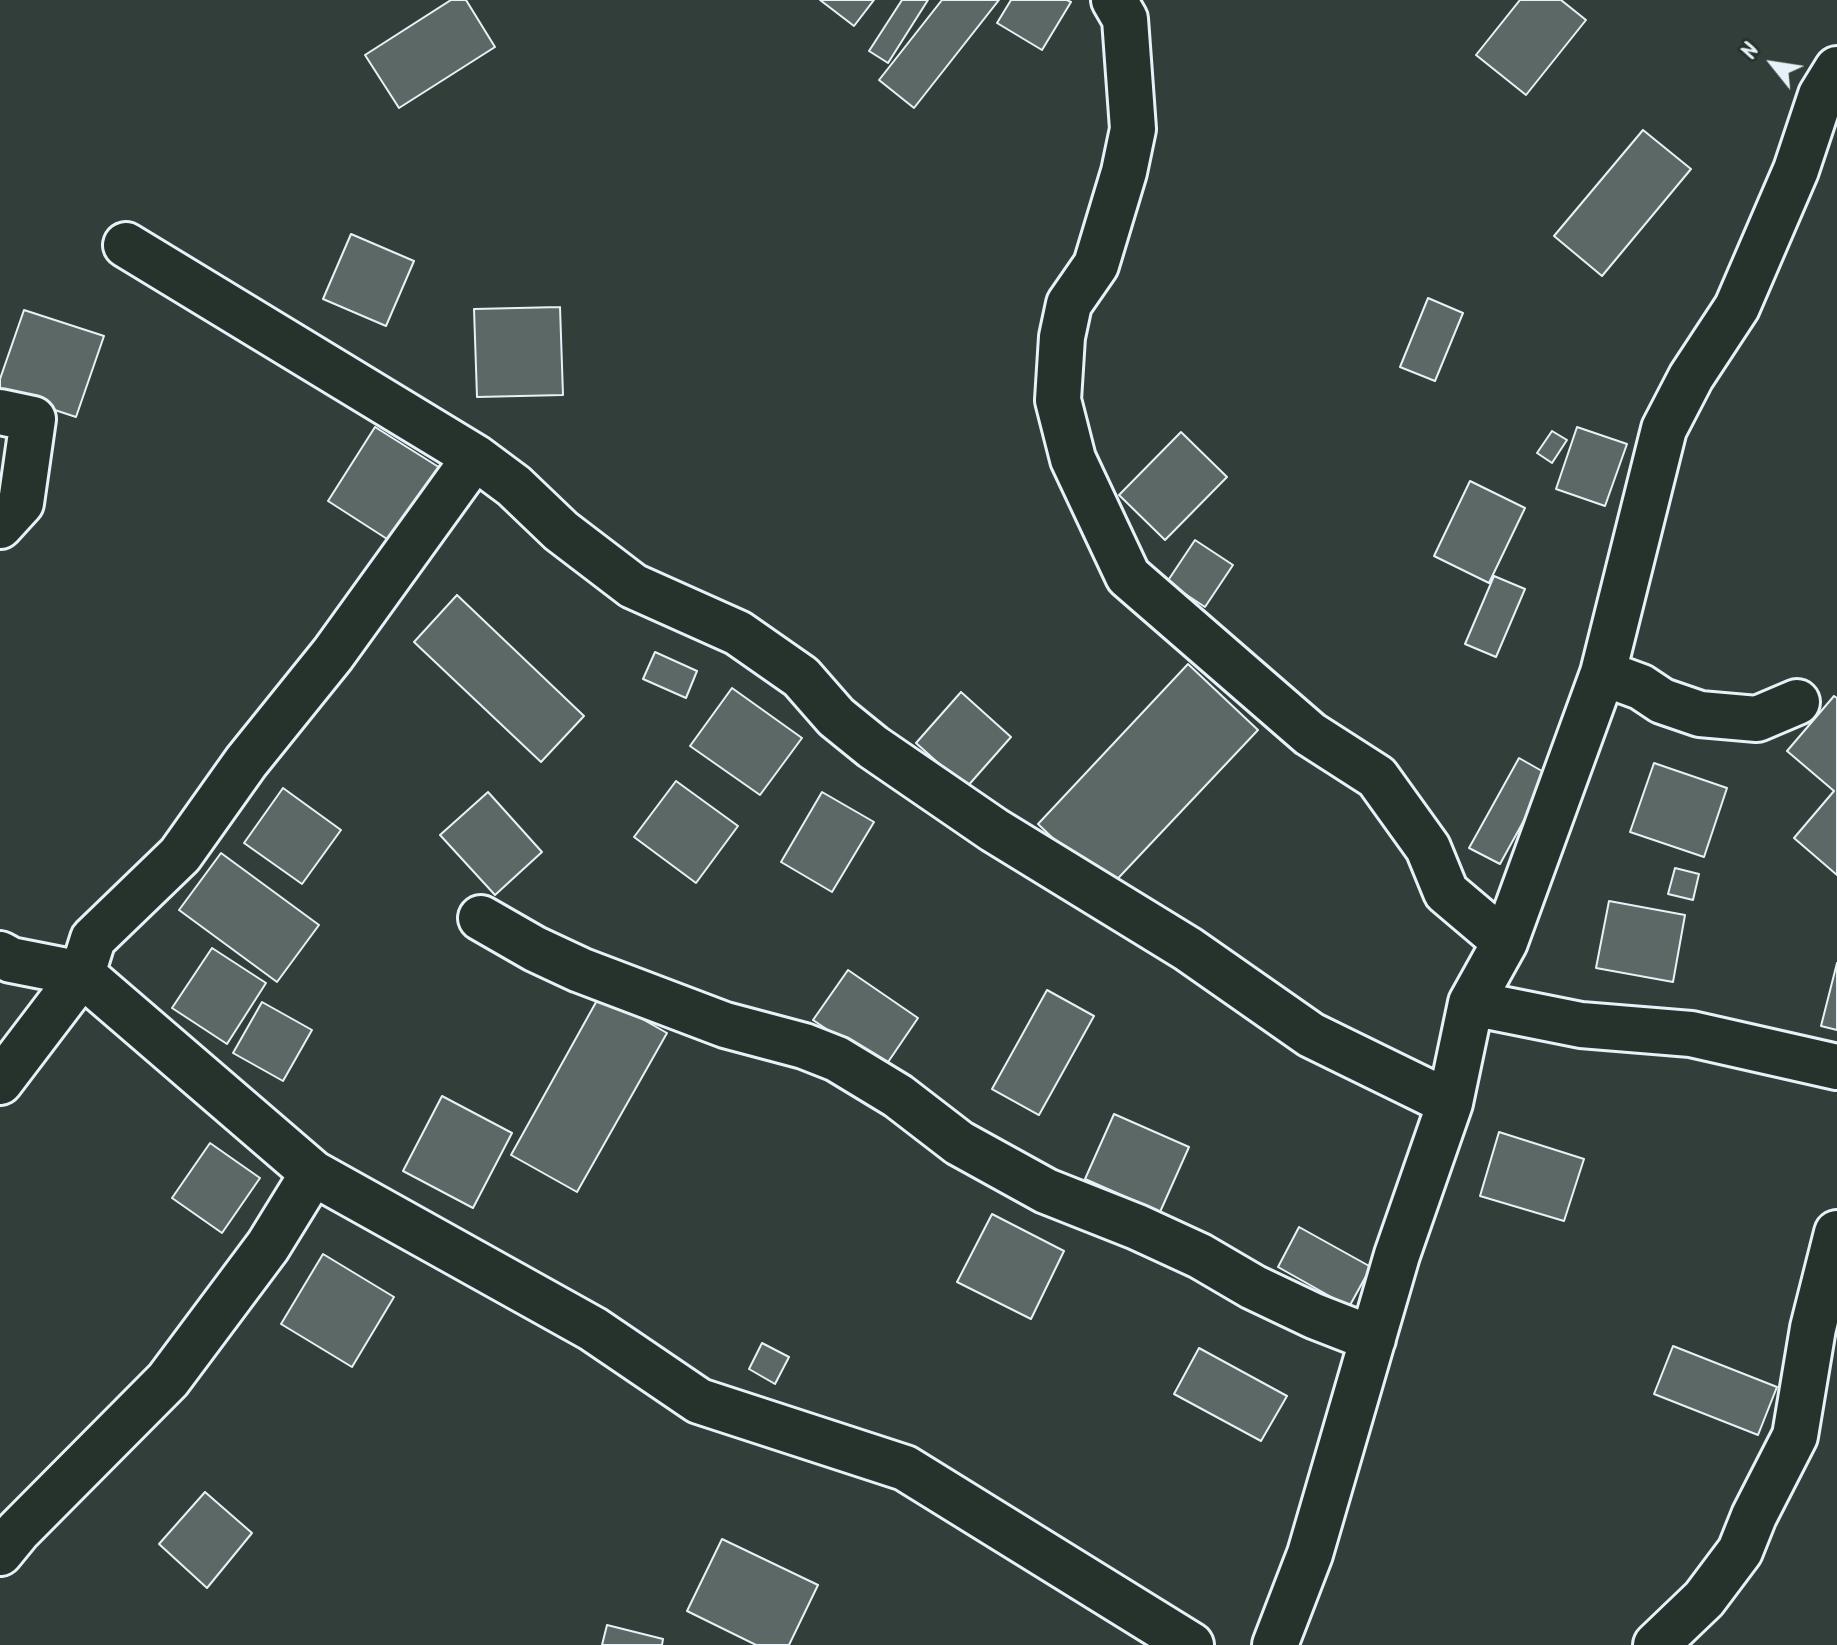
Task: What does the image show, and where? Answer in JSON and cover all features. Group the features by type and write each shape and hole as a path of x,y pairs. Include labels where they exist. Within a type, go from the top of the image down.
{"street":[{"path":"1121,6 1133,129 1124,172 1096,265 1069,304 1062,337 1058,400 1073,459 1128,576 1310,734 1377,777 1428,848 1446,892 1505,942"},
{"path":"1275,1645 1310,1554 1397,1255 1450,1103 1471,1003 1505,942 1603,673 1664,429 1691,377 1737,307 1796,170 1821,95 1837,69"},
{"path":"126,245 475,457 514,486 561,531 633,586 738,633 801,677 836,717 873,747 994,830 1188,949 1311,1035 1450,1103"},
{"path":"0,412 33,419 21,503 0,526"},
{"path":"0,1082 82,974 93,939 180,855 246,762 333,654 475,457"},
{"path":"1603,673 1641,687 1662,701 1700,714 1757,719 1797,702"},
{"path":"481,918 580,970 725,1025 804,1046 837,1059 898,1096 959,1143 1046,1191 1137,1227 1314,1316 1373,1339"},
{"path":"0,954 11,960 82,974 313,1173 593,1329 699,1401 905,1468 1191,1645"},
{"path":"1471,1003 1581,1025 1691,1034 1837,1067"},
{"path":"0,1553 18,1531 168,1380 268,1246 313,1173"},
{"path":"1656,1645 1704,1599 1740,1551 1754,1516 1795,1436 1813,1328 1837,1233"}],"building":[{"path":"451,0 466,0 495,47 399,108 365,55"},
{"path":"820,0 874,0 854,26"},
{"path":"902,0 928,0 888,63 869,51"},
{"path":"942,0 999,0 914,108 879,80"},
{"path":"1011,0 1071,2 1042,50 997,23"},
{"path":"1520,0 1561,0 1586,20 1526,95 1476,55"},
{"path":"1643,130 1691,169 1602,276 1554,236"},
{"path":"351,234 414,261 386,326 323,299"},
{"path":"1428,298 1463,313 1435,381 1400,367"},
{"path":"560,307 563,395 477,397 474,309"},
{"path":"24,310 104,336 76,417 0,392 0,379"},
{"path":"375,427 445,471 398,546 328,501"},
{"path":"1577,427 1627,444 1605,506 1556,489"},
{"path":"1552,431 1567,440 1552,463 1537,453"},
{"path":"1181,432 1227,477 1165,540 1119,495"},
{"path":"1470,481 1525,508 1489,583 1434,556"},
{"path":"1195,540 1233,565 1205,607 1167,582"},
{"path":"1494,576 1525,589 1496,657 1465,644"},
{"path":"457,595 584,716 541,762 414,642"},
{"path":"655,652 697,671 686,698 643,679"},
{"path":"1188,664 1258,730 1107,890 1038,824"},
{"path":"732,688 802,738 760,795 690,746"},
{"path":"961,692 1011,737 966,788 916,743"},
{"path":"1834,696 1837,698 1837,875 1794,838 1834,791 1787,751"},
{"path":"1519,758 1549,775 1500,864 1469,848"},
{"path":"1654,763 1727,788 1704,857 1630,832"},
{"path":"676,781 738,826 696,883 634,837"},
{"path":"283,788 341,830 302,884 244,843"},
{"path":"488,792 542,852 495,895 440,835"},
{"path":"822,792 874,822 832,892 781,862"},
{"path":"221,853 319,925 277,982 179,910"},
{"path":"1675,868 1699,874 1693,900 1668,894"},
{"path":"1609,901 1685,915 1673,982 1596,968"},
{"path":"212,948 266,983 227,1044 172,1008"},
{"path":"1837,963 1837,1030 1821,1026"},
{"path":"848,970 918,1018 884,1068 813,1020"},
{"path":"1047,990 1094,1016 1039,1115 992,1089"},
{"path":"600,995 667,1033 577,1192 511,1155"},
{"path":"262,1002 312,1030 283,1081 233,1053"},
{"path":"442,1096 512,1133 473,1208 403,1171"},
{"path":"1114,1114 1189,1147 1160,1212 1085,1179"},
{"path":"1499,1132 1584,1159 1564,1221 1480,1196"},
{"path":"210,1143 260,1178 222,1233 172,1198"},
{"path":"992,1214 1064,1251 1031,1319 957,1282"},
{"path":"1299,1227 1371,1267 1349,1307 1278,1267"},
{"path":"323,1254 394,1297 352,1367 281,1324"},
{"path":"762,1343 789,1357 775,1384 749,1369"},
{"path":"1673,1346 1777,1387 1758,1435 1654,1394"},
{"path":"1199,1348 1287,1396 1261,1441 1174,1394"},
{"path":"205,1492 252,1533 207,1588 159,1544"},
{"path":"722,1539 818,1585 789,1645 756,1645 687,1611"},
{"path":"607,1625 663,1639 662,1645 602,1645"}]}
